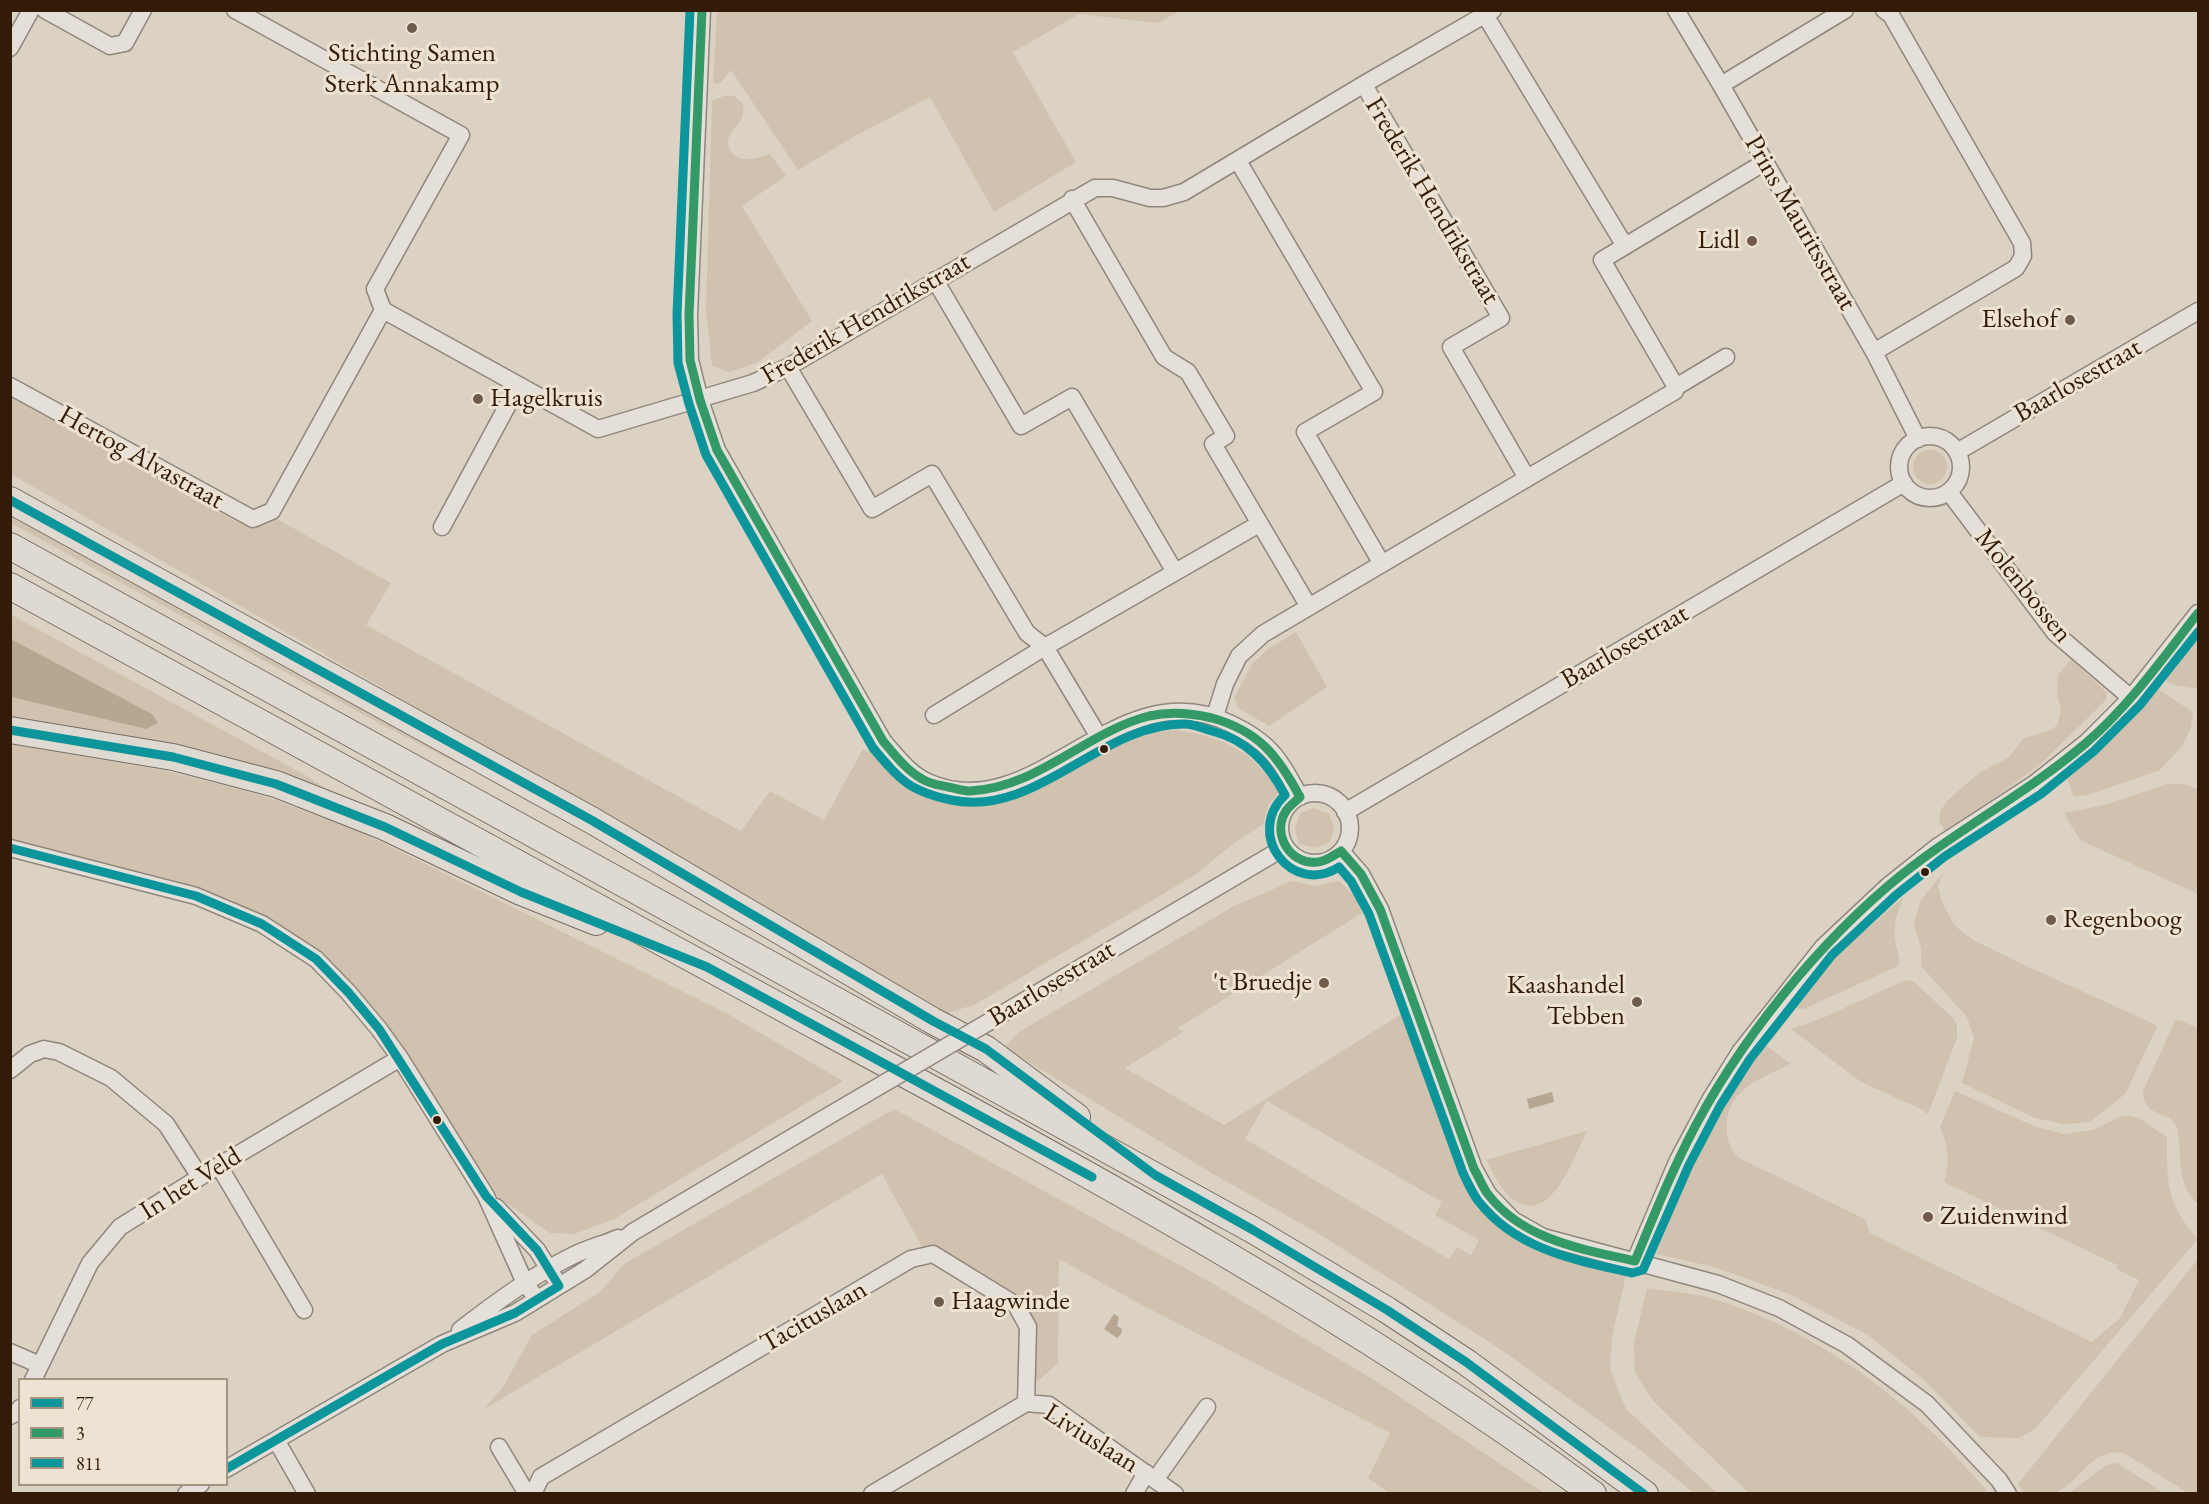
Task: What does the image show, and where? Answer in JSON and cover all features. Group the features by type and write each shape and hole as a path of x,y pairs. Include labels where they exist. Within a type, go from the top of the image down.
{"highway":[{"path":"10,500 583,815 933,1021 986,1049 1155,1175"},
{"path":"10,546 1253,1230 1387,1310 1466,1362 1645,1494"},
{"path":"10,586 1061,1159 1340,1321 1477,1410 1593,1494"},
{"path":"10,730 173,757 276,784 385,827 521,892 707,967"}],"street":[{"path":"10,48 31,10"},
{"path":"45,10 110,46 125,42 142,10"},
{"path":"235,10 461,135 375,289 383,310"},
{"path":"702,10 689,315 690,360 700,400 717,450 883,741 909,770 930,783 960,791 988,790 1017,783 1139,717 1178,712 1215,716 1250,732 1276,754 1300,797"},
{"name":"Prins Mauritsstraat","path":"1676,10 1874,352 1918,439"},
{"path":"1721,86 1845,10"},
{"path":"1874,352 2016,268 2023,256 2022,243 1891,15 1884,10"},
{"path":"1489,13 1625,246"},
{"name":"Frederik Hendrikstraat","path":"383,310 598,429 753,383 788,367 1072,199 1095,188 1113,188 1150,198 1163,198 1184,192 1489,13"},
{"name":"Frederik Hendrikstraat","path":"1364,85 1501,318 1451,347 1527,478"},
{"path":"1238,161 1374,392 1305,432 1382,564"},
{"path":"1676,387 1602,260 1766,162"},
{"path":"1072,199 1164,357 1188,372 1226,436 1213,444 1309,607"},
{"path":"935,280 1021,426 1072,397 1175,572"},
{"name":"Hertog Alvastraat","path":"10,386 253,519 272,511 383,310"},
{"name":"Baarlosestraat","path":"1958,452 2199,311"},
{"path":"1215,716 1225,684 1239,656 1263,634 1675,391 1676,387 1725,357"},
{"path":"788,367 872,509 933,474 1027,633 1045,647 1099,737"},
{"path":"442,527 518,386"},
{"path":"1932,436 1940,438 1947,441 1958,452 1960,473 1958,481 1949,492 1924,497 1916,494 1904,483 1900,466 1902,456 1907,447 1918,439 1932,436"},
{"name":"Baarlosestraat","path":"1345,812 1904,483"},
{"name":"Molenbossen","path":"1949,492 2055,633 2131,698"},
{"path":"934,715 1045,647 1259,524"},
{"path":"1635,1261 1678,1160 1710,1100 1740,1052 1823,947 1888,885 1937,847 2034,784 2087,742 2131,698 2199,614"},
{"path":"1317,793 1326,795 1340,805 1345,812 1349,821 1347,842 1341,851 1329,861 1315,863 1297,859 1285,847 1281,837 1281,819 1291,803 1300,797 1317,793"},
{"name":"Baarlosestraat","path":"228,1468 442,1344 515,1313 585,1270 633,1232 1285,847"},
{"path":"10,848 196,896 262,924 316,959 380,1029 400,1058 486,1196 525,1283 537,1299"},
{"path":"1341,851 1361,874 1380,909 1474,1169 1488,1194 1513,1220 1543,1237 1718,1284 1779,1308 1847,1344 1927,1404 1999,1480 2008,1494"},
{"path":"10,1070 30,1053 44,1049 59,1052 111,1078 166,1124 200,1177"},
{"name":"In het Veld","path":"10,1352 36,1372 90,1263 120,1227 400,1058"},
{"path":"219,1166 304,1310"},
{"path":"486,1196 537,1250 559,1286"},
{"name":"Baarlosestraat","path":"442,1344 504,1296 525,1283 574,1255 633,1232"},
{"name":"Tacituslaan","path":"533,1494 541,1477 911,1260 933,1254 1016,1305 1028,1327 1026,1403"},
{"path":"872,1494 1026,1403"},
{"name":"Liviuslaan","path":"1026,1403 1048,1405 1175,1494"},
{"name":"Liviuslaan","path":"1151,1477 1207,1407"},
{"path":"276,1440 307,1494"},
{"path":"499,1447 527,1494"},
{"path":"1134,1494 1151,1477"},
{"path":"186,1494 199,1486"}],"shaded area":[{"path":"717,10 1179,11 1158,23 1079,14 1013,52 1076,162 994,212 930,97 855,136 798,170 731,70 720,83 713,84"},
{"path":"724,96 734,96 743,104 743,115 728,139 734,155 743,159 770,154 786,176 742,206 812,321 758,362 729,372 712,366 706,310 712,101"},
{"path":"11,397 235,521 256,526 277,519 391,583 366,625 741,831 770,791 824,820 863,749 868,753 867,731 894,769 907,782 921,793 936,800 954,804 1002,802 1126,739 1153,731 1177,730 1224,742 1246,754 1282,790 1269,804 1263,824 1233,844 1195,875 974,1005 947,1013 11,474"},
{"path":"1930,450 1942,455 1947,467 1942,479 1930,484 1918,479 1913,467 1918,455"},
{"path":"10,511 469,765 460,765 375,721 11,523"},
{"path":"10,614 305,775 359,809 11,721 11,697 146,729 158,723 152,714 11,639"},
{"path":"2198,631 2198,689 2174,685 2161,678"},
{"path":"1296,632 1327,687 1269,726 1238,708 1234,698 1252,664 1268,649"},
{"path":"11,639 152,714 158,723 146,729 11,697"},
{"path":"2071,659 2107,693 2106,700 2041,764 1945,833 1939,820 1941,810 1947,801 1979,773 2008,758 2024,738 2052,730 2058,724 2061,709 2057,695 2058,675"},
{"path":"2155,687 2193,712 2191,728 2182,746 2160,770 2088,795 2074,797 2066,776 2090,760"},
{"path":"11,744 162,770 261,795 357,830 726,1013 843,1081 614,1219 574,1234 550,1233 498,1197 407,1054 358,991 321,956 266,919 216,894 173,880 11,839"},
{"path":"2168,784 2183,784 2198,789 2198,894 2080,840 2066,817 2065,813 2104,805"},
{"path":"1314,808 1329,814 1334,829 1330,842 1316,848 1299,844 1295,829 1300,813"},
{"path":"1944,872 1938,886 1941,900 1953,923 1961,931 1975,941 2018,962 2156,1025 2125,1094 2090,1122 2064,1124 2035,1118 1962,1083 1974,1038 1967,1017 1921,966 1921,948 1914,925 1920,901"},
{"path":"1292,881 1315,886 1339,881 1356,897 1362,913 1178,1028 1183,1032 1125,1068 1224,1125 1403,1013 1471,1191 1470,1197 1478,1210 1493,1212 1513,1230 1539,1246 1555,1252 1623,1267 1627,1270 1612,1338 1610,1369 1626,1409 1717,1493 1694,1493 1640,1450 1503,1351 1321,1235 1215,1175 1004,1047 1019,1032 1232,907","holes":["1267,1101 1442,1202 1435,1215 1479,1240 1471,1255 1457,1247 1449,1259 1245,1139"]},
{"path":"1903,898 1895,930 1900,961 1898,966 1804,1009 1787,1007 1835,956"},
{"path":"1912,980 1953,1018 1957,1026 1957,1038 1928,1114 1861,1082 1791,1029 1825,1017 1903,981"},
{"path":"2179,1020 2198,1028 2198,1204 2184,1182 2176,1125 2172,1120 2147,1105 2143,1091 2175,1021"},
{"path":"1763,1043 1791,1064 1759,1079 1740,1093 1733,1102 1729,1112 1727,1134 1733,1151 1739,1158 1865,1219 1870,1233 2092,1342 2120,1318 2139,1280 2116,1269 2117,1265 1944,1182 1947,1154 1940,1127 1955,1091 2034,1126 2064,1134 2093,1130 2121,1116 2139,1118 2167,1137 2168,1180 2174,1203 2187,1226 2198,1239 2035,1429 2020,1438 1980,1437 1924,1380 1868,1335 1789,1294 1714,1267 1656,1254 1715,1118"},
{"path":"1552,1092 1554,1102 1529,1109 1527,1099"},
{"path":"894,1109 1205,1279 1379,1383 1544,1493 1389,1493 1368,1478 1390,1433 1140,1304 1059,1259 1058,1363 1037,1382 1032,1324 1027,1306 1014,1293 941,1249 922,1247 882,1174 484,1409 503,1387 532,1335 600,1292 624,1264"},
{"path":"1587,1131 1558,1187 1548,1198 1537,1205 1524,1205 1509,1196 1486,1160"},
{"path":"2198,1259 2198,1493 2188,1493 2124,1453 2113,1452 2095,1460 2066,1487 2057,1492 2024,1493 2018,1484"},
{"path":"1647,1288 1710,1298 1744,1310 1810,1340 1871,1380 1899,1403 1952,1452 1988,1493 1749,1493 1653,1401 1635,1373 1634,1343"},
{"path":"1114,1314 1119,1317 1117,1326 1122,1329 1117,1338 1104,1329"},
{"path":"2117,1463 2164,1493 2070,1493 2106,1465"}],"transit line":[{"name":"811","path":"690,10 677,314 678,363 706,455 873,748 906,783 925,793 951,800 983,802 1012,796 1041,784 1125,738 1154,728 1192,725 1224,735 1246,747 1264,763 1285,795 1274,811 1270,827 1272,843 1279,857 1290,868 1305,874 1322,874 1339,867 1351,881 1369,914 1463,1173 1474,1195 1494,1218 1511,1232 1549,1251 1632,1273 1643,1270 1689,1165 1720,1106 1750,1059 1832,955 1896,895 1944,857 2041,794 2094,751 2140,705 2198,632"},
{"name":"3","path":"702,10 689,315 690,360 700,400 717,450 883,741 906,767 922,779 970,791 995,788 1018,780 1104,734 1157,714 1181,713 1212,718 1228,723 1255,738 1275,757 1300,797 1287,809 1282,819 1282,835 1288,850 1294,856 1310,862 1326,860 1341,851 1361,874 1380,909 1474,1169 1485,1190 1501,1209 1517,1222 1554,1240 1635,1261 1666,1186 1718,1086 1769,1013 1797,978 1826,945 1888,886 1936,849 2038,780 2102,729 2159,664 2198,613"},
{"name":"77","path":"10,500 593,821 933,1021 986,1049 1155,1175 1387,1310 1466,1362 1644,1494"},
{"name":"77","path":"10,730 173,757 276,784 385,827 521,892 707,967 1092,1177"},
{"name":"77","path":"10,848 196,896 262,924 316,959 379,1029 486,1196 537,1250 559,1286 515,1313 442,1344 228,1468"}],"place":[{"name":"Stichting Samen Sterk Annakamp","path":"412,28"},
{"name":"Lidl","path":"1752,241"},
{"name":"Elsehof","path":"2070,320"},
{"name":"Hagelkruis","path":"478,399"},
{"name":"Regenboog","path":"2051,920"},
{"name":"'t Bruedje","path":"1324,983"},
{"name":"Kaashandel Tebben","path":"1637,1002"},
{"name":"Zuidenwind","path":"1928,1217"},
{"name":"Haagwinde","path":"939,1302"}]}
